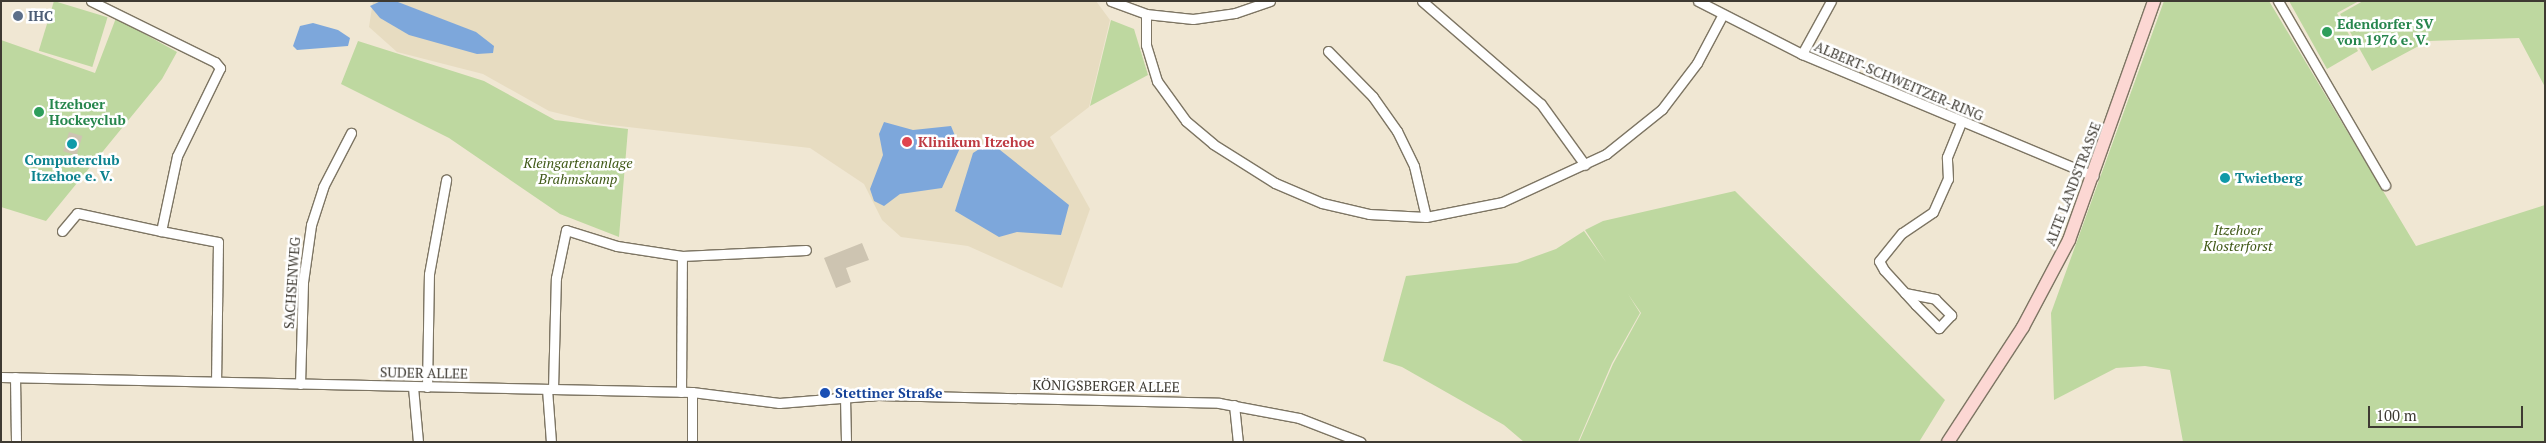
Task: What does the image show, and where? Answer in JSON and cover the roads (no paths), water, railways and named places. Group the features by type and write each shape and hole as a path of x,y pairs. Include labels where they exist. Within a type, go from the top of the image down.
{"street":[{"path":"91,1 215,62 220,68 177,156 161,232"},
{"path":"1110,1 1146,14 1208,18 1270,1"},
{"path":"1422,1 1541,104 1585,165"},
{"name":"ALBERT-SCHWEITZER-RING","path":"1698,1 1722,16 1802,54 1961,123 2094,176"},
{"name":"ALTE LANDSTRASSE","path":"1948,442 2055,268 2094,176 2154,1"},
{"path":"2278,1 2384,185"},
{"path":"1802,54 1828,2"},
{"path":"1146,14 1146,45 1157,80 1186,121 1213,144 1275,182 1322,203 1368,214 1426,217 1496,204 1585,165 1630,137 1662,109 1696,63 1722,16"},
{"path":"1328,51 1373,97 1397,131 1414,166 1426,217"},
{"path":"1905,293 1935,299 1951,315 1938,328 1905,293 1879,261 1902,233 1933,212 1948,179 1948,156 1961,123"},
{"name":"SACHSENWEG","path":"300,384 303,282 311,225 323,187 351,133"},
{"path":"427,387 429,274 446,180"},
{"path":"62,231 77,213 161,232 218,242 216,380"},
{"path":"551,442 550,389 556,278 566,230 618,246 682,256 806,250"},
{"path":"681,392 682,256"},
{"name":"SUDER ALLEE","path":"1,377 216,380 413,387 692,392 779,403 845,397"},
{"path":"15,377 16,442"},
{"path":"413,387 418,442"},
{"path":"692,392 692,442"},
{"path":"845,397 846,442"},
{"name":"KÖNIGSBERGER ALLEE","path":"845,397 1234,404 1299,418 1361,442"},
{"path":"1234,404 1238,442"}],"water":[{"path":"381,1 398,2 476,32 494,46 493,53 477,54 409,35 380,18 370,6"},
{"path":"313,23 338,30 350,38 348,46 297,50 293,46 300,26"},
{"path":"884,122 913,130 951,126 960,148 942,188 900,194 884,206 874,201 870,189 883,155 879,134"},
{"path":"990,142 1069,205 1061,235 1017,232 999,237 955,211 973,153"}],"place":[{"name":"IHC","path":"18,16"},
{"name":"Edendorfer SV von 1976 e. V.","path":"2327,32"},
{"name":"Itzehoer Hockeyclub","path":"39,112"},
{"name":"Klinikum Itzehoe","path":"907,142"},
{"name":"Computerclub Itzehoe e. V.","path":"72,144"},
{"name":"Twietberg","path":"2225,178"},
{"name":"Stettiner Straße","path":"825,393"}],"park label":[{"name":"Kleingartenanlage Brahmskamp","path":"578,172"},
{"name":"Itzehoer Klosterforst","path":"2238,238"}]}
